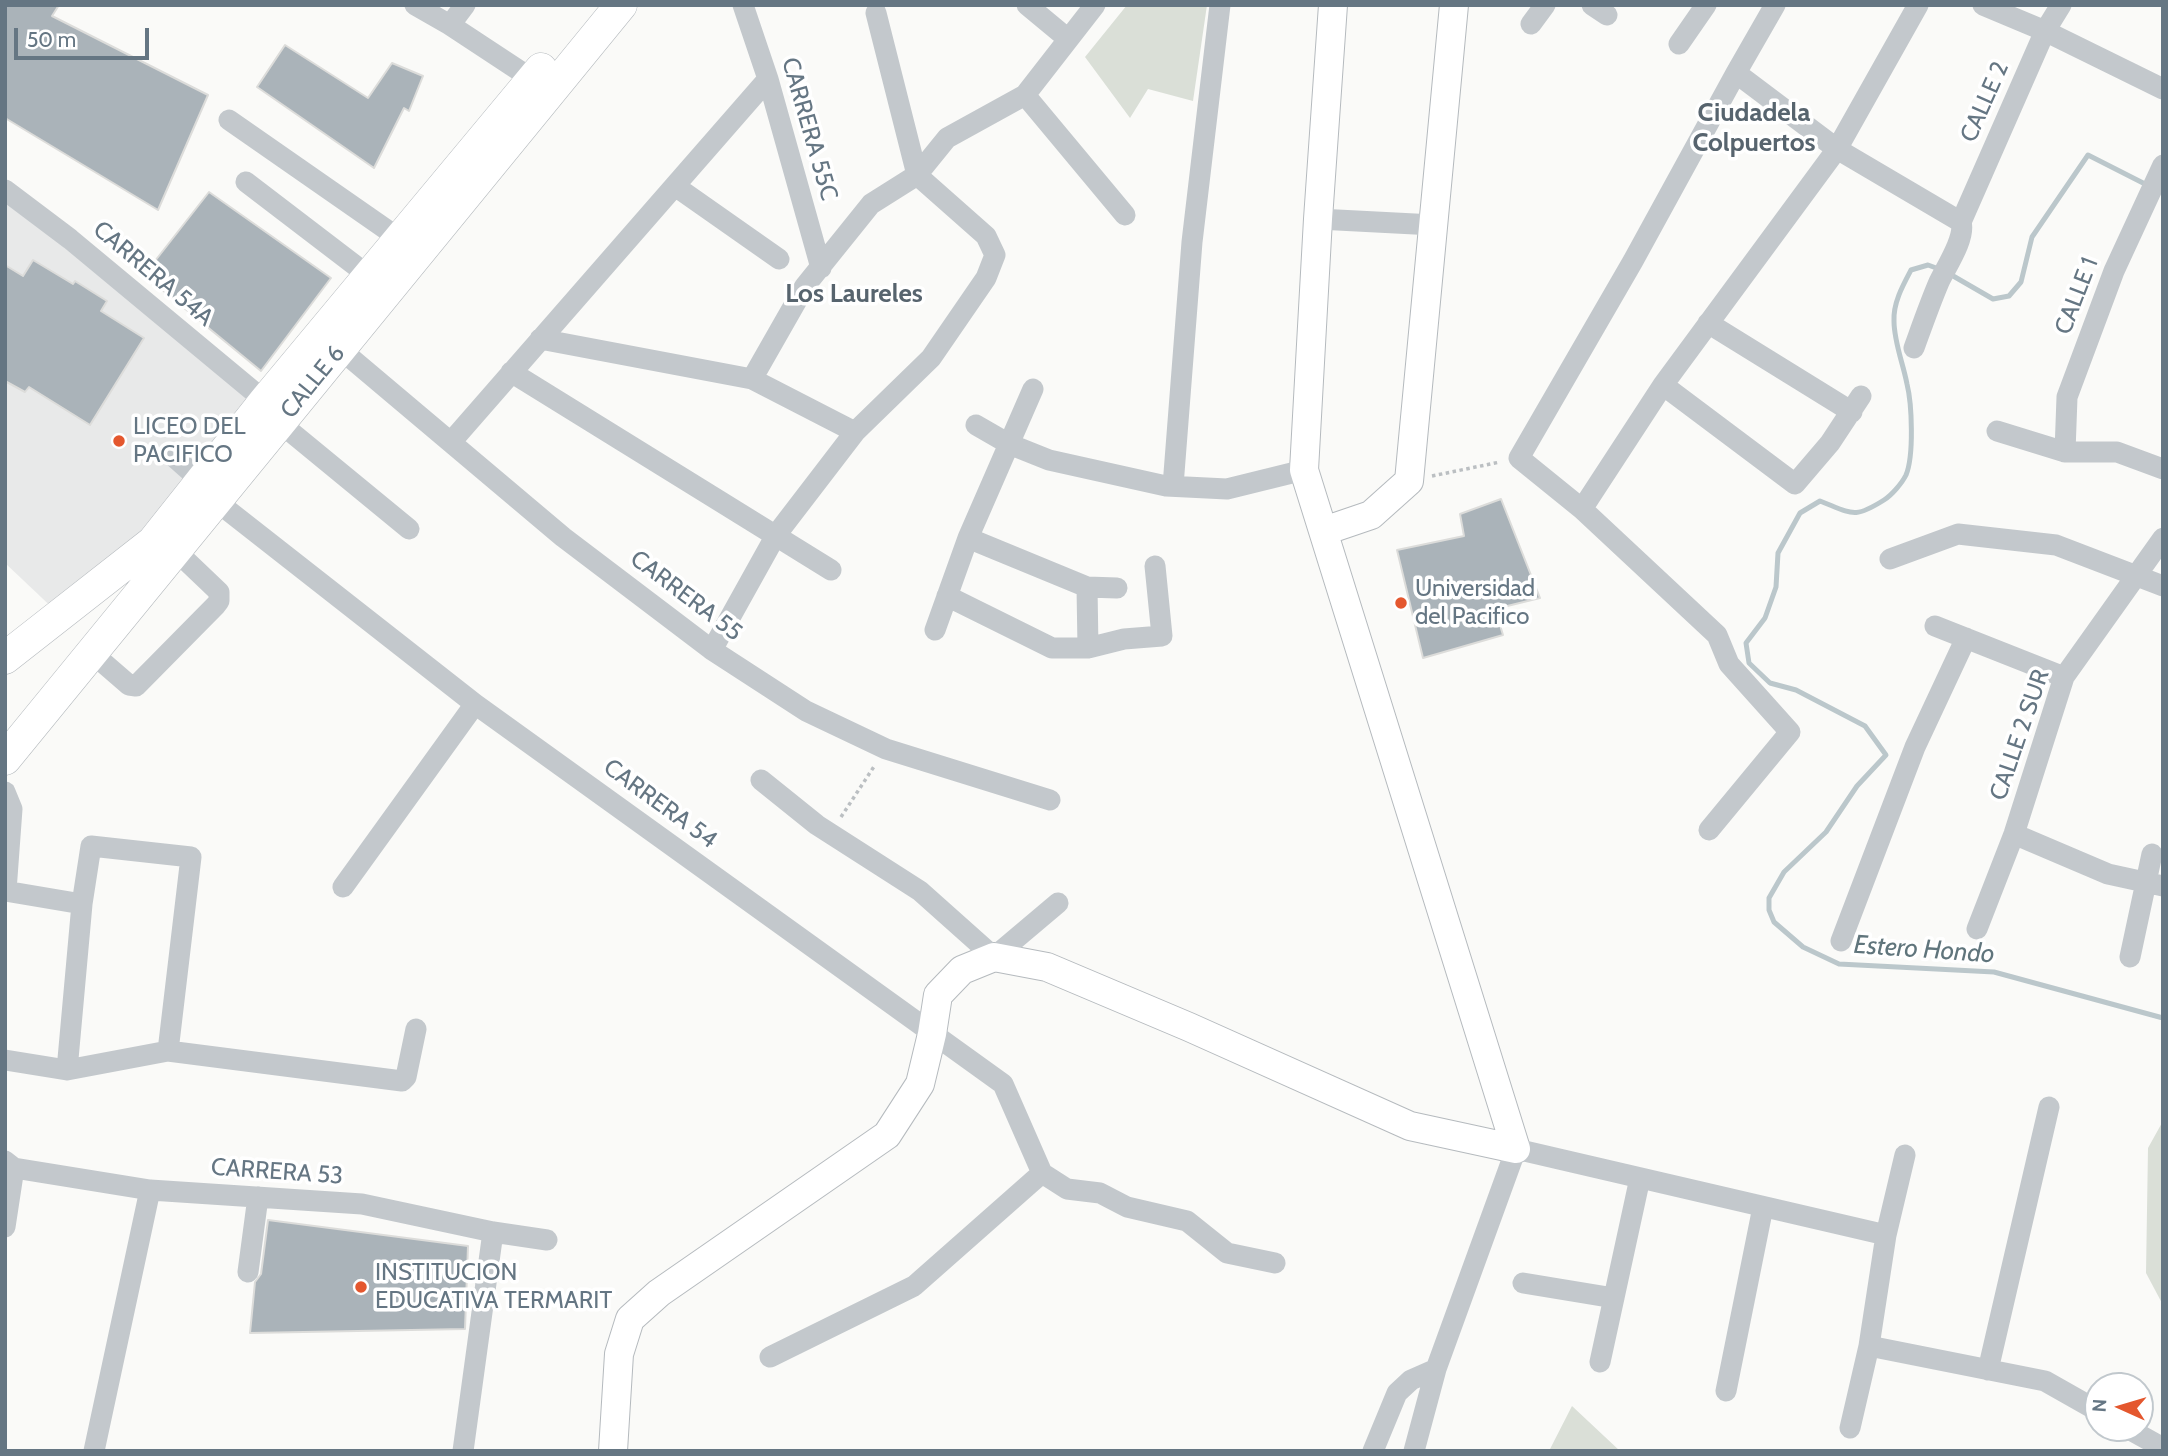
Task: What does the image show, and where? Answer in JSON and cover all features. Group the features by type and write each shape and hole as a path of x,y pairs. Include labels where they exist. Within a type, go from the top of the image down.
{"highway":[{"name":"CALLE 6","path":"5,658 153,542 209,491 273,412 369,276 594,5"},
{"name":"CALLE 6","path":"273,412 340,349 621,5"},
{"name":"CALLE 6","path":"5,759 176,551 209,491"}],"main road":[{"path":"613,1451 619,1354 631,1319 659,1293 887,1135 920,1084 939,995 962,970 994,957 1046,967 1189,1027 1410,1126 1516,1150 1304,470 1333,5"},
{"path":"1324,531 1371,515 1409,481 1454,5"}],"street":[{"path":"415,5 532,79"},
{"path":"450,25 465,5"},
{"name":"CARRERA 55C","path":"743,5 768,79 821,268"},
{"path":"1027,5 1068,39"},
{"path":"752,379 805,286 871,204 917,175 947,138 1025,95 1096,5"},
{"path":"1172,486 1192,242 1220,5"},
{"path":"1531,24 1545,5"},
{"path":"1679,44 1706,5"},
{"path":"1709,830 1790,732 1729,664 1717,635 1582,509 1519,458 1633,261 1775,5"},
{"path":"1582,509 1663,385 1837,149 1918,5"},
{"path":"1983,5 2045,31 2163,89"},
{"name":"CALLE 2","path":"1914,348 1952,257 1963,226 1961,222 2045,31 2061,5"},
{"path":"712,650 776,535 855,432 931,358 986,278 995,255 986,236 917,175 876,13"},
{"path":"1735,73 1837,149 1961,222"},
{"path":"451,442 768,79"},
{"path":"1025,95 1125,215"},
{"path":"229,120 400,239"},
{"name":"CALLE 1","path":"2065,452 2067,397 2114,271 2163,165"},
{"path":"246,182 369,276"},
{"path":"675,186 779,259"},
{"name":"CARRERA 54A","path":"5,190 70,239 409,529"},
{"path":"1318,219 1434,225"},
{"path":"1663,385 1795,484 1830,443 1856,404 1708,323"},
{"path":"540,339 752,379 855,432"},
{"name":"CARRERA 55","path":"340,349 563,537 712,650 806,712 886,749 1050,800"},
{"path":"511,373 831,570"},
{"path":"935,630 968,538 1033,389"},
{"path":"976,425 1009,444 1049,460 1172,486 1227,489 1304,470"},
{"path":"1997,431 2065,452 2117,452 2163,469"},
{"name":"CARRERA 54","path":"174,457 209,491 475,704 1003,1084 1042,1172"},
{"path":"1890,559 1958,534 2056,545 2163,586"},
{"path":"968,538 1087,587 1117,588"},
{"name":"CALLE 2 SUR","path":"1977,929 2014,834 2064,677 2163,538"},
{"path":"92,653 129,685 136,687 216,605 219,592 176,551"},
{"path":"947,596 1052,648 1088,648 1124,639 1162,636 1155,566"},
{"path":"1087,587 1088,648"},
{"path":"1936,626 2064,677"},
{"path":"1841,941 1915,747 1966,638"},
{"path":"342,887 475,704"},
{"path":"761,780 830,833 920,891 994,957 1058,903"},
{"path":"5,792 12,808 6,891 82,904"},
{"path":"2014,834 2109,874 2154,884"},
{"path":"67,1070 82,904 91,846 191,857 168,1051"},
{"path":"2130,957 2154,884 2152,854"},
{"path":"5,1060 67,1070 168,1051 402,1082 406,1077 416,1029"},
{"path":"1988,1370 2049,1107"},
{"path":"1414,1451 1436,1369 1516,1150 1886,1235"},
{"path":"1850,1428 1869,1346 1886,1235 1905,1155"},
{"path":"5,1227 10,1165"},
{"name":"CARRERA 53","path":"10,1165 150,1189 362,1204 493,1232 547,1240"},
{"path":"770,1357 914,1286 1042,1172 1067,1189 1100,1193 1127,1207 1187,1221 1227,1253 1275,1263"},
{"path":"1600,1362 1640,1178"},
{"path":"94,1451 150,1189"},
{"path":"248,1272 258,1197"},
{"path":"1726,1391 1763,1208"},
{"path":"463,1451 493,1232"},
{"path":"1523,1283 1614,1298"},
{"path":"1869,1346 2045,1381 2084,1403"},
{"path":"1373,1451 1396,1393 1412,1380 1436,1369"}],"path":[{"path":"1409,481 1519,458"},
{"path":"830,833 886,749"}],"shaded area":[{"path":"1127,5 1207,5 1193,101 1148,89 1130,118 1085,57"},
{"name":"LICEO DEL PACIFICO","path":"5,194 265,401 153,542 60,615 5,563"},
{"path":"2163,1121 2163,1305 2146,1273 2148,1148"},
{"path":"1572,1406 1620,1451 1549,1451"}],"building":[{"path":"5,5 59,5 52,16 208,95 158,210 5,118"},
{"path":"285,45 368,98 392,63 423,76 409,111 404,108 374,168 257,87"},
{"path":"209,192 331,278 261,371 144,275"},
{"path":"33,260 107,301 101,311 144,338 90,425 29,387 25,392 5,381 5,265 23,276"},
{"path":"1501,499 1540,598 1495,609 1503,635 1423,658 1397,550 1464,536 1460,514"},
{"name":"INSTITUCION EDUCATIVA TERMARIT","path":"268,1220 468,1246 465,1329 250,1333 255,1282 261,1274"}],"waterway":[{"path":"1948,273 1993,299 2009,296 2021,282 2032,237 2088,155 2147,185"},
{"name":"Estero Hondo","path":"1939,269 1928,265 1911,270 1895,308 1895,337 1909,393 1911,417 1910,456 1906,475 1890,495 1866,510 1847,511 1820,501 1800,513 1778,553 1776,587 1765,618 1746,643 1749,663 1770,683 1796,690 1865,726 1886,755 1857,786 1826,832 1784,872 1769,898 1769,910 1774,922 1803,947 1839,964 1994,972 2163,1018"}],"place":[{"name":"LICEO DEL PACIFICO","path":"119,441"},
{"name":"Universidad del Pacifico","path":"1401,603"},
{"name":"INSTITUCION EDUCATIVA TERMARIT","path":"361,1287"}],"district":[{"name":"Ciudadela Colpuertos","path":"1754,128"},
{"name":"Los Laureles","path":"854,294"}]}
